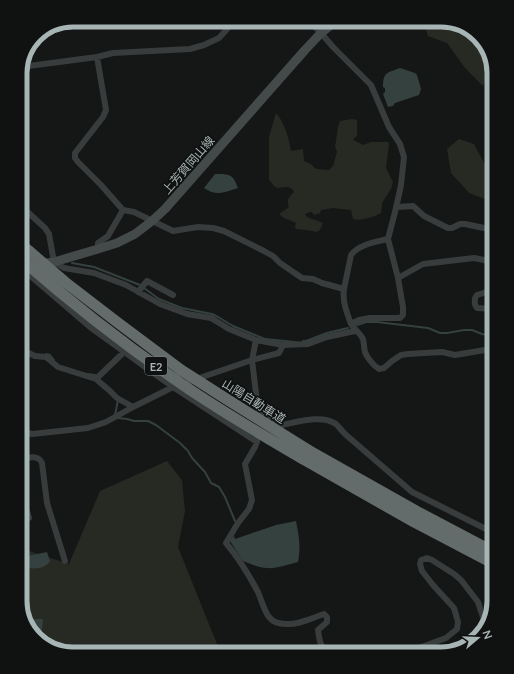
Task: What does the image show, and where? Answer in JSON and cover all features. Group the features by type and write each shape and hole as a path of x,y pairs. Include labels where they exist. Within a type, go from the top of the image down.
{"highway":[{"name":"山陽自動車道","path":"27,258 57,290 113,334 174,379 222,410 305,455 487,548"},
{"name":"山陽自動車道","path":"305,455 414,522 487,560"}],"main road":[{"name":"上芳賀岡山線","path":"27,266 54,262 117,243 135,234 152,221 165,210 321,32 328,27"}],"street":[{"path":"28,66 97,57 113,53 190,49 212,42 219,38 229,27"},
{"path":"316,27 332,47 371,85 389,128 400,144 404,157 401,185 388,239 398,278 403,315 400,318 370,318 359,320 351,324"},
{"path":"97,57 106,110 103,117 75,153 75,158 101,184 123,210 134,212 173,231 198,227 213,228 224,231 273,256 280,263 302,278 313,279 344,289"},
{"path":"396,207 413,206 424,216 448,228 452,228 460,224 487,228"},
{"path":"98,249 98,243 108,236 123,210"},
{"path":"27,211 45,228 49,234 54,262 64,268 94,273 126,285 160,304 187,314 211,318 229,329 256,340 282,345 308,344 327,337 355,330"},
{"path":"388,239 354,251 351,255 343,296 351,324 363,339 365,352 373,364 379,369 384,368 401,355 442,352 455,355 487,350"},
{"path":"398,278 423,264 474,258 487,261"},
{"path":"27,273 90,327 124,352 173,387 257,442"},
{"path":"138,292 147,280 173,295"},
{"path":"487,293 477,294 474,299 477,308 487,309"},
{"path":"256,340 252,360 258,410 257,442 245,464 252,500 249,509 238,523 226,543 257,591 268,617 277,623 284,624 294,624 324,614 327,617 327,622 318,630 322,647"},
{"path":"27,433 32,434 88,428 106,422 173,387 252,360 279,353 282,345"},
{"path":"27,352 35,356 46,357 58,367 98,378 118,399 133,407"},
{"path":"98,378 124,352"},
{"path":"258,410 282,425 314,419 328,420 335,424 344,434 412,492 487,530"},
{"path":"27,458 38,457 42,463 47,503 65,561"},
{"path":"27,512 29,518"},
{"path":"421,647 446,638 457,629 458,622 454,608 433,585 422,570 420,564 421,560 427,558 454,574 461,580 478,602 483,618"}],"shaded area":[{"path":"425,27 444,27 464,33 471,38 479,47 487,67 487,76 483,86 465,68 447,43 428,36"},
{"path":"400,68 417,75 421,89 419,95 395,103 393,106 388,107 383,94 385,92 385,88 383,87 384,78 389,72"},
{"path":"276,113 288,136 291,151 303,149 304,161 311,164 316,169 329,170 333,166 337,152 335,147 340,121 352,119 357,120 357,136 353,139 363,145 371,142 388,142 386,168 393,182 391,189 382,203 381,213 364,219 353,219 351,210 333,208 321,210 320,213 314,215 312,212 305,214 307,217 323,223 320,230 317,232 296,229 296,223 279,214 289,207 288,199 294,192 291,188 275,187 269,180 269,137"},
{"path":"459,139 474,144 487,169 487,200 469,193 451,173 447,149"},
{"path":"215,174 224,174 232,177 238,188 217,193 204,188"},
{"path":"167,461 182,480 185,511 178,547 218,647 67,647 50,641 40,634 31,619 27,607 27,550 69,564 100,491"},
{"path":"296,521 299,542 298,562 274,568 258,567 243,561 230,541 234,536 235,539 276,525"},
{"path":"47,552 50,561 41,568 28,568 27,556"},
{"path":"43,619 42,635 35,627 31,620"}],"waterway":[{"path":"72,263 94,267 140,285"},
{"path":"144,288 159,299 182,308 212,314 233,326 265,339 295,342"},
{"path":"357,325 366,322 377,322 428,328 440,333 472,330 487,335"},
{"path":"303,341 348,328"},
{"path":"46,354 50,355 54,360"},
{"path":"88,374 95,375 97,377"},
{"path":"115,415 118,400"},
{"path":"118,418 134,421 148,421 156,425 180,443 205,472 211,483 219,487 235,521"}]}
